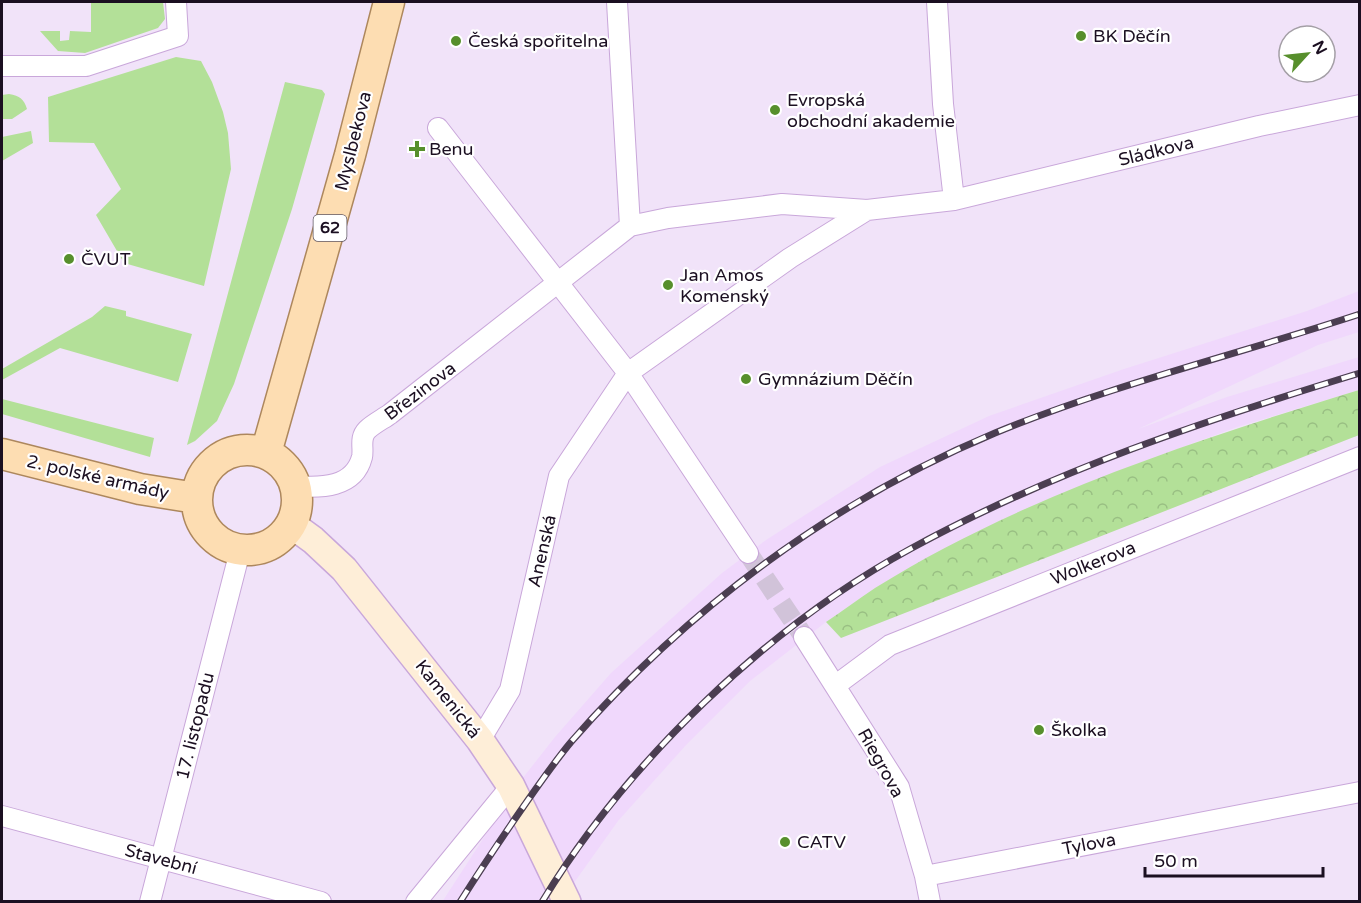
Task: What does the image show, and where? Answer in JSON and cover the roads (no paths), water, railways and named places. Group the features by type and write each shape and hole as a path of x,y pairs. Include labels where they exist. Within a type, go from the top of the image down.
{"main road":[{"name":"Myslbekova","path":"266,453 350,155 389,2"},
{"path":"242,449 266,453 284,466 295,486 297,505 291,524 279,540 261,549 240,551 217,541 201,522 196,498 202,475 219,457 242,449"},
{"name":"2. polské armády","path":"2,454 141,489 196,498"}],"street":[{"path":"2,66 22,68 86,66 178,36 176,2"},
{"path":"617,2 630,226"},
{"path":"937,2 943,104 954,200"},
{"name":"Sládkova","path":"867,210 954,200 1259,126 1359,105"},
{"path":"438,128 628,373 748,553"},
{"path":"558,284 630,226 668,218 782,204 867,210"},
{"path":"628,373 790,258 867,210"},
{"name":"Březinova","path":"295,486 318,488 352,477 362,456 362,442 366,431 558,284"},
{"name":"Anenská","path":"480,740 510,690 559,476 628,373"},
{"name":"Wolkerova","path":"836,685 890,645 1359,457"},
{"name":"Kamenická","path":"291,524 313,540 344,569 480,740 511,786 567,902"},
{"name":"17. listopadu","path":"150,902 240,551"},
{"name":"Riegrova","path":"804,637 899,787 925,876 930,902"},
{"path":"416,902 511,786"},
{"name":"Tylova","path":"925,876 1359,792"},
{"name":"Stavební","path":"2,816 321,902"}],"tunnel":[{"path":"748,553 804,637"}],"railway":[{"path":"460,902 554,763 616,693 663,647 713,604 765,563 820,526 876,491 935,460 995,433 1130,385 1360,314"},
{"path":"542,902 576,850 615,799 658,749 754,657 805,617 858,580 965,520 1075,471 1245,409 1360,373"}],"place":[{"name":"BK Děčín","path":"1081,36"},
{"name":"Česká spořitelna","path":"456,41"},
{"name":"Evropská obchodní akademie","path":"775,110"},
{"name":"Benu","path":"417,149"},
{"name":"ČVUT","path":"69,259"},
{"name":"Jan Amos Komenský","path":"668,285"},
{"name":"Gymnázium Děčín","path":"746,379"},
{"name":"Školka","path":"1039,730"},
{"name":"CATV","path":"785,842"}]}
